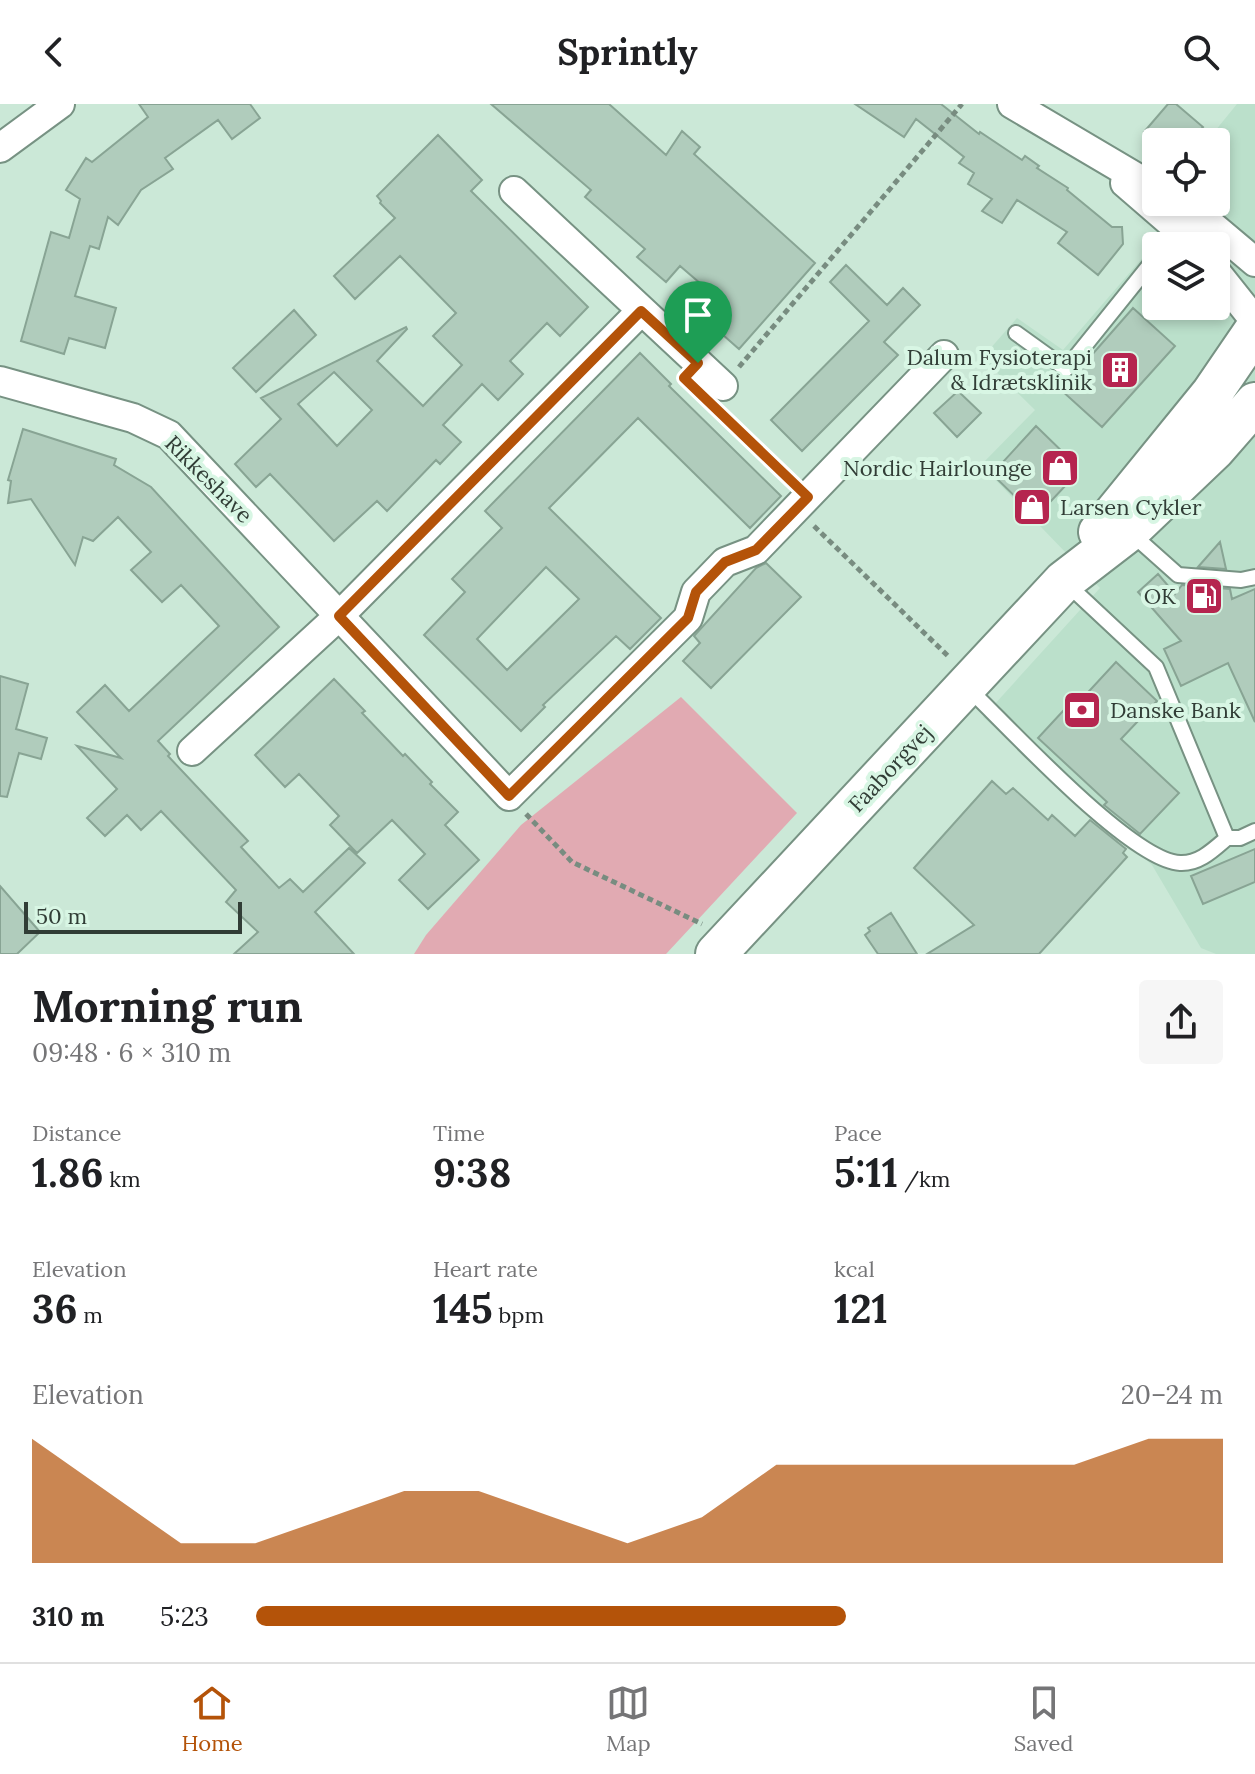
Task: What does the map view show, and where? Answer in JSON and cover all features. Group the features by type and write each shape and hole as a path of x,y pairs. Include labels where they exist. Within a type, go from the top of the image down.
{"main road":[{"name":"Faaborgvej","path":"724,946 1064,581 1111,514 1212,393 1255,330"},
{"name":"Faaborgvej","path":"1064,581 1129,531 1215,449 1255,403"}],"street":[{"path":"0,148 60,104"},
{"path":"1012,104 1142,181"},
{"path":"1081,147 1180,228 1192,209 1255,262"},
{"path":"514,191 641,311 720,398"},
{"path":"1230,290 1255,321"},
{"path":"192,751 339,616 641,311"},
{"path":"509,796 688,618 696,592 715,572 725,562 756,550 944,355"},
{"name":"Rikkeshave","path":"0,381 133,418 169,435 509,796"}],"lane":[{"path":"1016,333 1066,369 1142,274"},
{"path":"1129,531 1178,575 1241,580 1255,577"},
{"path":"1064,581 1156,667 1227,838"},
{"path":"969,683 1090,808 1149,853 1179,863 1200,860 1227,838 1240,838 1255,831"}],"path":[{"path":"962,104 720,398 802,503 969,683"},
{"path":"509,796 572,862 724,946"}],"shaded area":[{"path":"1237,104 1255,104 1255,954 1216,954 1201,948 1152,865 983,717 1100,588 981,465 1035,410 982,358 1017,318 1063,350 1142,258 1142,320 1230,320 1230,232 1157,232 1162,216 1230,216 1230,128 1217,128"},
{"path":"681,697 797,813 666,954 414,954 426,935 521,825"}],"building":[{"path":"139,104 250,104 260,118 232,139 218,120 165,158 173,169 141,190 118,225 108,217 99,249 90,246 75,296 116,308 105,348 69,338 64,354 21,341 51,232 69,238 80,199 66,190 86,158 92,162 148,117"},
{"path":"491,104 609,104 666,155 682,131 700,147 694,154 815,263 739,349 706,320 722,302 680,266 666,282 637,257 645,249 585,197 591,190"},
{"path":"855,104 941,104 979,134 1022,160 1025,156 1039,166 1037,168 1068,188 1112,227 1122,227 1123,244 1098,275 1058,243 1067,232 1017,200 1002,223 982,211 992,199 968,184 974,173 959,163 964,157 916,119 904,137"},
{"path":"1168,104 1176,104 1203,127 1202,128 1147,128"},
{"path":"438,135 482,180 471,191 588,307 560,336 547,323 510,361 523,374 498,400 482,384 443,425 461,442 440,464 436,460 387,511 377,501 334,541 270,474 256,487 235,464 281,419 261,398 406,327 377,361 423,406 462,365 433,336 456,313 400,256 355,299 334,276 395,218 377,196","holes":["334,372 372,410 337,446 298,404"]},
{"path":"846,265 887,305 903,288 920,305 884,342 898,355 802,451 771,420 869,321 830,282"},
{"name":"Dalum Fysioterapi & Idrætsklinik","path":"1133,308 1142,320 1146,320 1175,346 1102,427 1061,390"},
{"path":"294,310 316,335 256,392 233,368"},
{"path":"640,353 671,384 669,386 781,496 750,528 638,418 549,508 661,618 630,649 616,636 543,705 545,707 521,731 424,635 465,592 452,579 502,528 485,511","holes":["546,567 579,599 507,670 477,639"]},
{"path":"958,391 981,413 957,437 934,413"},
{"path":"1036,426 1074,463 1059,479 1066,485 1036,517 992,474"},
{"path":"23,429 116,459 114,465 151,487 279,627 158,741 170,754 168,756 248,841 241,847 279,888 290,879 303,892 349,848 365,863 315,912 354,954 234,954 258,932 226,902 236,890 161,811 141,830 127,815 105,836 87,818 117,789 77,746 121,758 77,712 105,685 129,711 219,626 181,585 162,602 131,570 151,552 118,517 93,541 83,537 75,565 31,499 8,503 11,481 8,480"},
{"path":"1220,542 1226,569 1198,567"},
{"path":"766,563 801,597 711,688 683,661 700,643 694,636 756,568"},
{"path":"1158,574 1175,594 1182,585 1230,589 1232,599 1255,589 1255,722 1228,663 1181,686 1164,649 1181,641 1138,592"},
{"path":"1116,662 1157,701 1121,739 1179,793 1140,834 1104,805 1107,802 1038,738 1076,697 1080,701"},
{"path":"0,676 28,684 16,729 47,738 41,759 19,753 7,797 0,796"},
{"path":"334,679 365,711 362,713 458,812 445,825 479,860 428,909 399,880 425,854 392,820 357,853 330,825 339,816 299,774 285,787 255,755"},
{"path":"992,781 1006,794 1013,788 1048,820 1052,815 1075,836 1090,820 1126,849 1123,853 1127,857 1039,954 927,954 974,925 914,868"},
{"path":"1255,849 1255,882 1203,904 1191,876"},
{"path":"0,886 40,932 17,954 0,954"},
{"path":"891,913 917,954 878,954 865,935 870,931 868,928"}],"place":[{"name":"Dalum Fysioterapi & Idrætsklinik","path":"1120,370"},
{"name":"Nordic Hairlounge","path":"1060,468"},
{"name":"Larsen Cykler","path":"1032,507"},
{"name":"OK","path":"1204,596"},
{"name":"Danske Bank","path":"1082,710"}],"route":[{"path":"641,311 698,363 684,378 808,497 756,550 725,562 696,592 688,618 509,796 339,616 641,311"}]}
